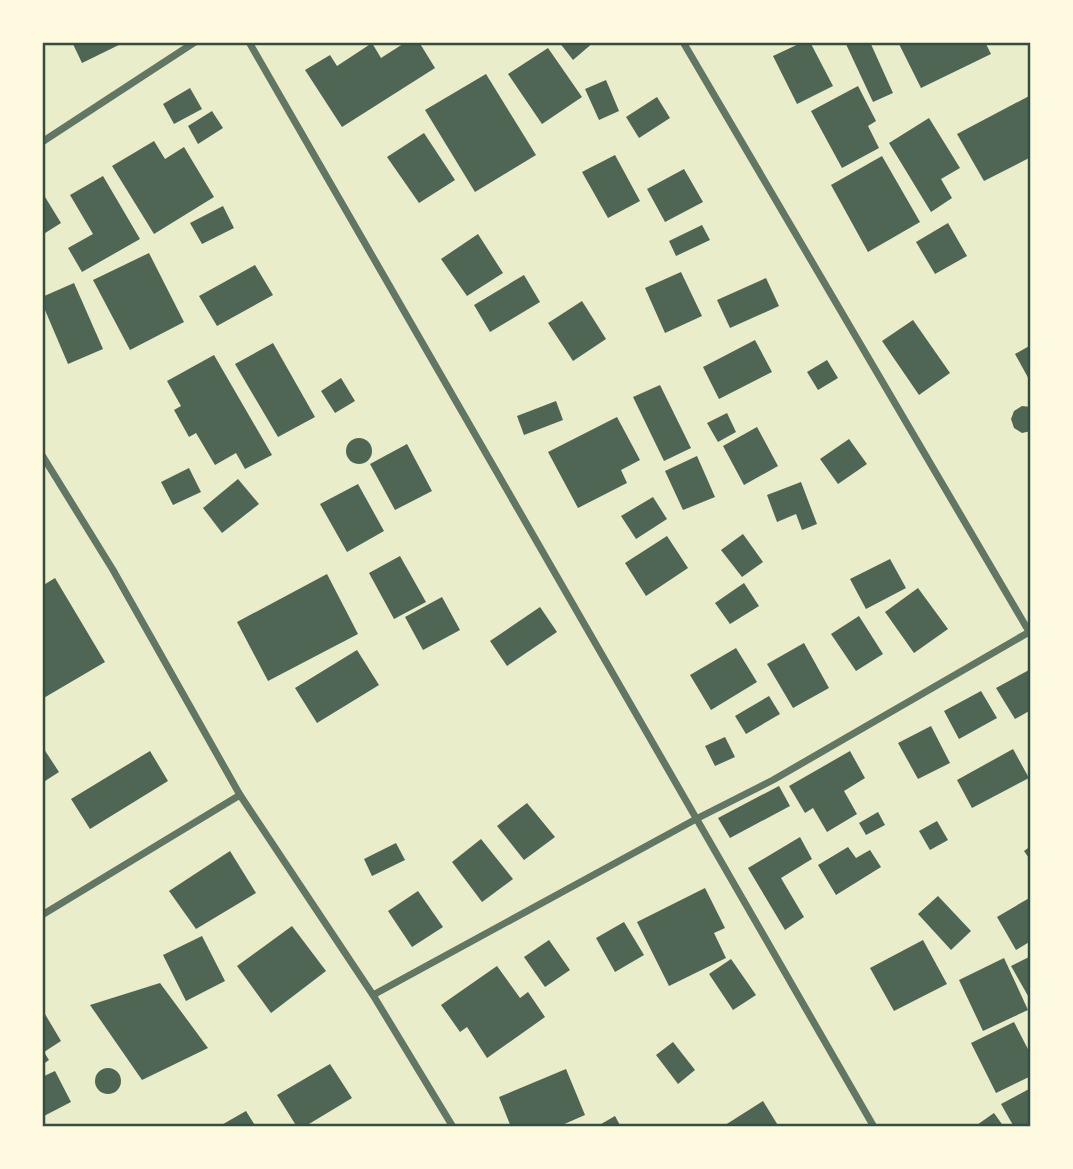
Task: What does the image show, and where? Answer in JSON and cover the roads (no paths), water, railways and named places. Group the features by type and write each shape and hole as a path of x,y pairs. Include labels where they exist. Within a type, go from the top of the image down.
{"street":[{"path":"42,142 195,42"},
{"path":"249,42 874,1127"},
{"path":"373,996 698,818 773,780 1030,633 683,42"},
{"path":"42,455 113,570 240,794 373,996 453,1127"},
{"path":"42,915 240,794"}]}
